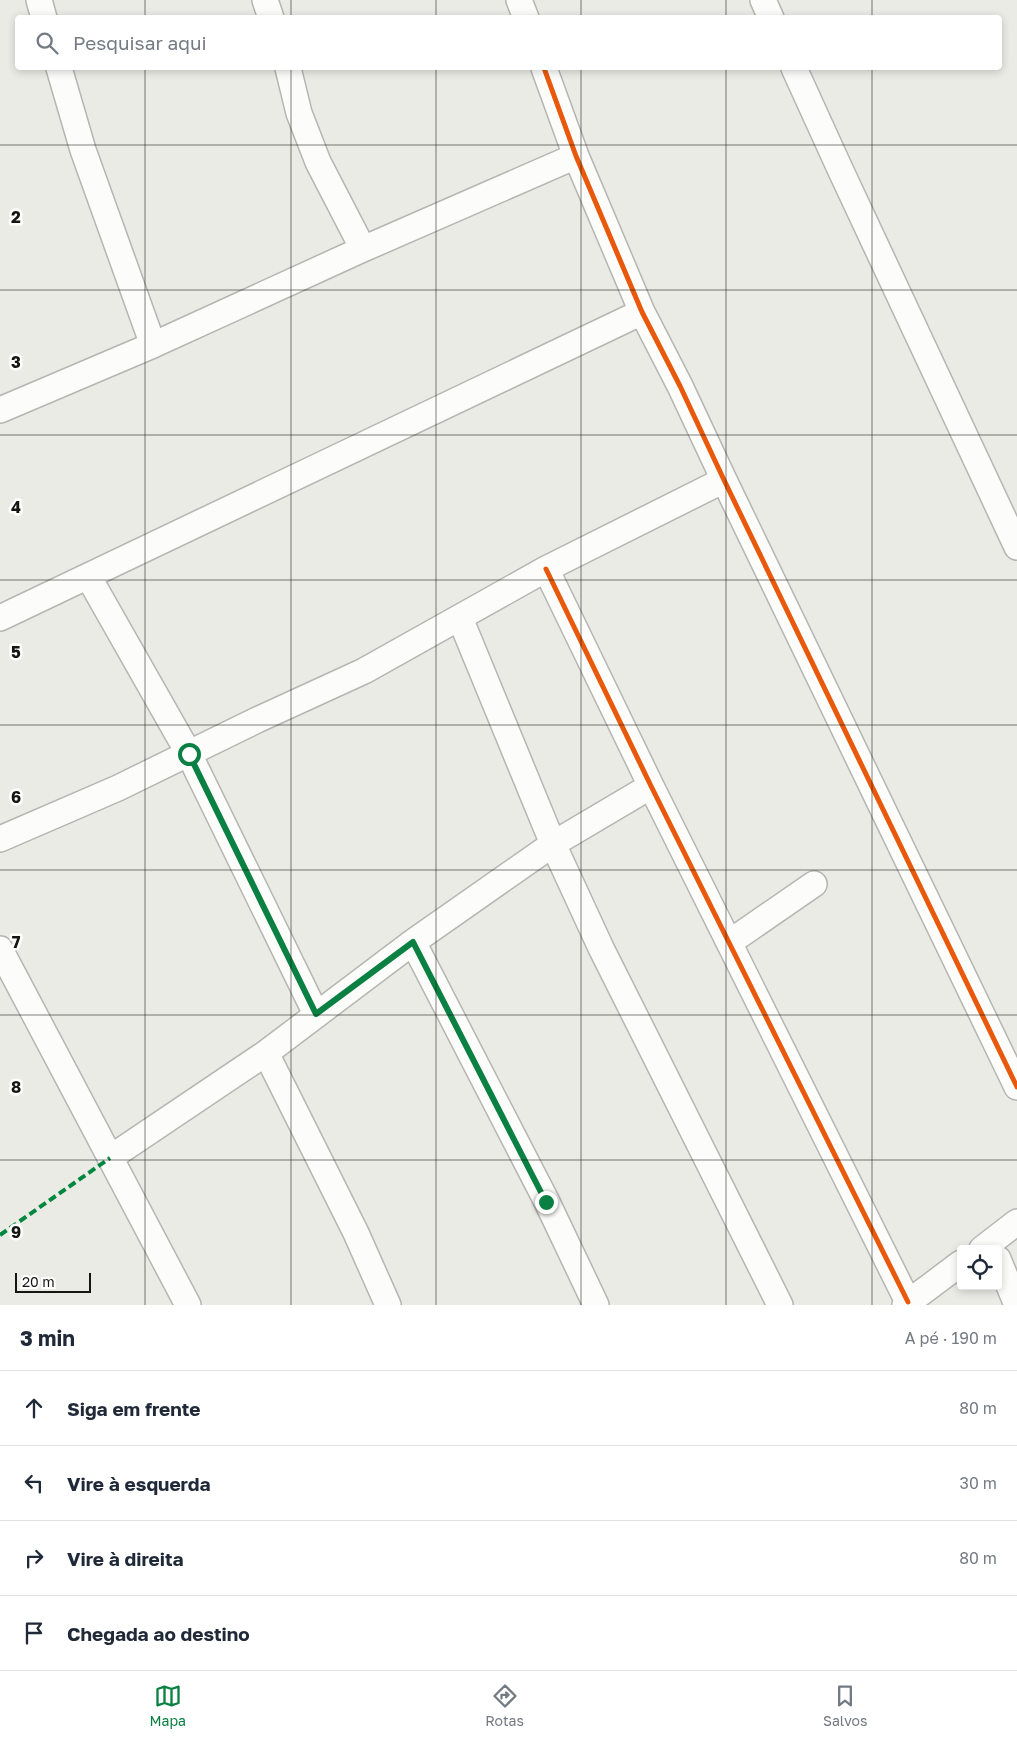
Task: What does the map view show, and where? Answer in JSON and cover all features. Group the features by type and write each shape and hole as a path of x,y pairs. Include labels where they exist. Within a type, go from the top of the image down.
{"street":[{"path":"39,0 43,15"},
{"path":"265,0 271,15"},
{"path":"519,0 525,15"},
{"path":"763,0 770,15"},
{"path":"60,70 83,150 153,345"},
{"path":"288,70 299,113 318,162 364,249"},
{"path":"545,70 576,156 642,312 680,386 1017,1087"},
{"path":"795,70 1017,547"},
{"path":"0,410 153,345 364,249 576,156"},
{"path":"0,618 642,312"},
{"path":"0,839 118,788 257,720 364,671 546,569 724,480"},
{"path":"546,569 906,1304 957,1266"},
{"path":"88,576 189,754 316,1014"},
{"path":"460,618 553,844 601,948 780,1305"},
{"path":"110,1158 266,1052 413,942 553,844 651,786"},
{"path":"730,942 814,884"},
{"path":"413,942 542,1193 596,1305"},
{"path":"0,949 188,1305"},
{"path":"266,1052 356,1233 388,1305"},
{"path":"996,1245 1017,1222"},
{"path":"1002,1273 1017,1305"}],"marked path":[{"path":"0,1235 110,1158"}],"cycle path":[{"path":"545,70 576,156 642,312 680,386 1017,1087"},
{"path":"546,569 651,786 908,1302"}],"route":[{"path":"189,754 316,1014 413,942 546,1202"}]}
